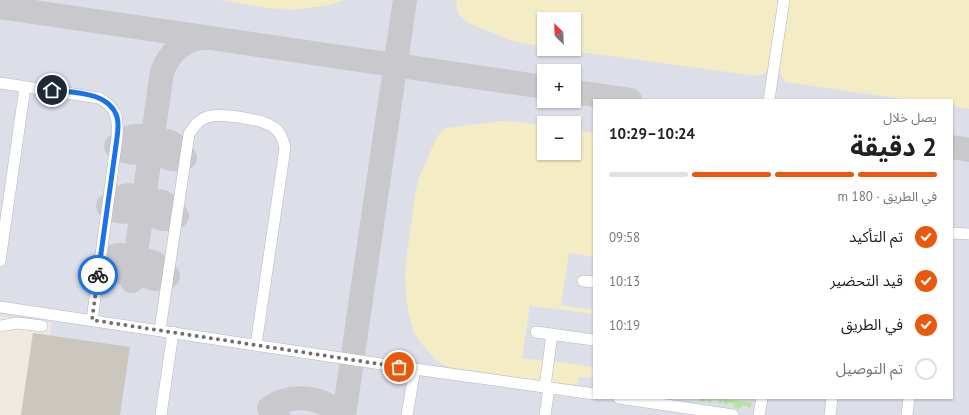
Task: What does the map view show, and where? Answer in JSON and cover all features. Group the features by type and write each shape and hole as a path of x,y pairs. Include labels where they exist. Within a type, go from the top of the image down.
{"lane":[{"path":"769,99 784,0"},
{"path":"0,83 99,98 110,106 117,118 117,138 92,320"},
{"path":"0,261 25,87"},
{"path":"160,330 189,134 201,120 213,116 263,122 274,127 282,137 285,148 256,345"},
{"path":"953,233 969,234"},
{"path":"0,307 414,369 593,394"},
{"path":"0,326 17,323 42,326"},
{"path":"161,415 173,332"},
{"path":"536,332 593,340"},
{"path":"545,415 552,334"},
{"path":"408,415 414,369"},
{"path":"632,399 657,401 733,415"},
{"path":"759,415 762,399"},
{"path":"830,415 832,399"},
{"path":"907,415 909,399"}],"shaded area":[{"path":"0,0 969,0 969,415 21,415 33,333 50,335 52,323 0,316"}],"green space":[{"path":"699,399 705,399 705,402 699,401"},
{"path":"706,399 725,399 752,403 750,410 747,405 744,406 744,404 738,409 734,407 732,403 726,405 722,400 722,403 720,404 718,400 713,400 709,403"}],"sand":[{"path":"219,0 344,0 331,5 292,10 268,8"},
{"path":"456,0 778,0 768,68 765,73 757,76 581,52 581,12 537,12 537,46 513,41 468,23 458,13"},
{"path":"788,0 969,0 969,109 953,106 953,99 902,99 785,82 778,69"},
{"path":"501,121 537,125 537,160 581,160 581,131 593,133 593,257 569,253 561,305 593,310 593,314 530,306 522,358 543,361 541,381 449,367 436,360 413,331 407,304 405,276 416,189 420,175 437,137 446,128"},
{"path":"553,361 593,367 593,378 579,377 577,385 551,381"}],"building":[{"path":"33,333 130,347 120,415 21,415"}],"taxiway":[{"path":"344,415 405,0"},
{"path":"0,7 537,86"},
{"path":"132,281 162,72 173,53 185,43 198,38 206,38"},
{"path":"581,93 623,99"},
{"path":"185,158 173,159 165,156 158,150 152,144 145,138 138,136 129,138 116,146 127,152 134,153 142,151 146,148 150,144 151,143 157,141 167,141 176,146 185,158"},
{"path":"953,147 969,150"},
{"path":"108,206 118,211 127,211 136,209 144,205 151,201 159,201 168,205 177,216 165,219 157,217 150,212 145,206 140,200 135,196 128,195 120,198 108,206"},
{"path":"168,276 156,279 148,277 141,270 137,264 135,261 121,255 111,257 99,266 108,271 115,272 122,271 135,263 136,262 150,261 162,268 168,276"},
{"path":"278,415 269,408 277,403 298,398 321,402 327,405 338,415"}],"way so far":[{"path":"98,275 92,320 399,367"}],"route":[{"path":"52,90 99,98 110,106 117,118 117,138 98,275"}]}
